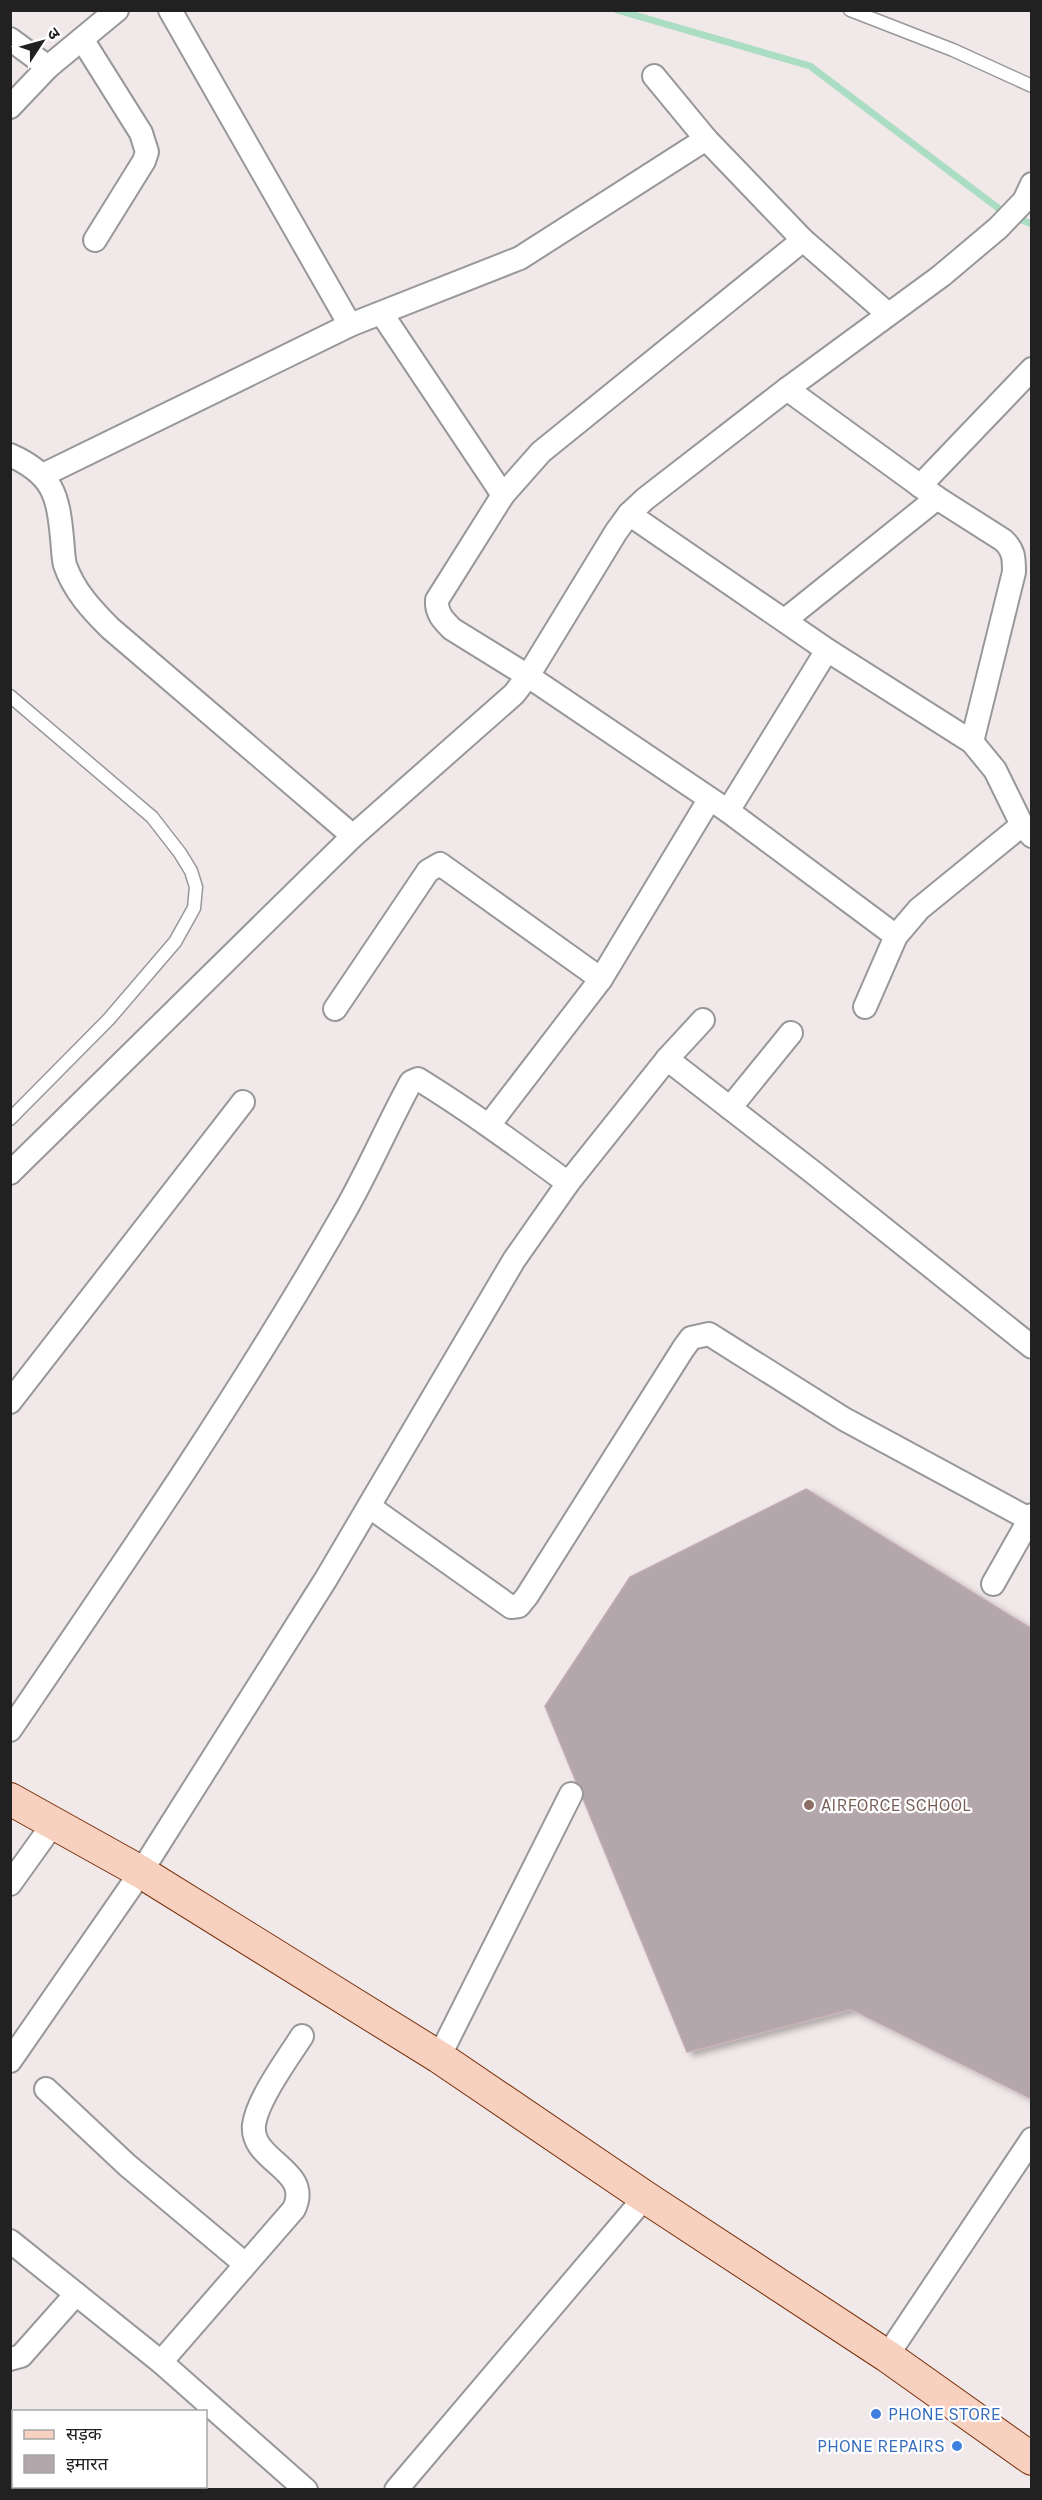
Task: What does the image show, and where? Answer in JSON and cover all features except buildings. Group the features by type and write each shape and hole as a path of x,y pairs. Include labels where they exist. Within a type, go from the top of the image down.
{"street":[{"path":"10,107 48,67 117,10"},
{"path":"170,10 350,326"},
{"path":"10,39 48,67"},
{"path":"82,39 134,120 146,143 147,152 144,161 95,240"},
{"path":"654,76 706,139 804,240 888,314"},
{"path":"43,475 350,326 520,258 706,139"},
{"path":"10,1173 353,836 472,734 514,694 528,676 616,531 629,514 645,499 787,389 941,276 998,228 1028,192"},
{"path":"804,240 541,452 503,495 437,600 436,608 442,619 452,629 528,676 728,811 896,936"},
{"path":"382,314 503,495"},
{"path":"785,620 929,492 1032,369"},
{"path":"787,389 929,492 1011,547 1014,572 972,742"},
{"path":"10,455 43,475 54,491 60,517 64,563 73,583 90,608 110,628 353,836"},
{"path":"629,514 827,650 972,742 995,770 1027,830 919,909 896,936 866,1007"},
{"path":"728,811 827,650"},
{"path":"489,1125 601,979 709,800"},
{"path":"335,1010 428,871 441,864 601,979"},
{"path":"10,2061 141,1872 370,1507 514,1260 568,1183 667,1059 703,1020"},
{"path":"730,1108 791,1033"},
{"path":"667,1059 1032,1347"},
{"path":"10,1730 164,1504 254,1362 346,1209 411,1082 418,1079 489,1125 568,1183"},
{"path":"10,1402 243,1102"},
{"path":"370,1507 511,1607 519,1606 683,1349 691,1338 709,1334 844,1419 1030,1517 1023,1549 993,1584"},
{"path":"438,2057 571,1794"},
{"path":"10,1799 141,1872 438,2057 887,2356 1032,2459"},
{"path":"10,1884 53,1824"},
{"path":"161,2362 294,2209 299,2198 297,2185 290,2175 262,2149 255,2138 254,2126 259,2106 302,2036"},
{"path":"46,2089 127,2165 245,2264"},
{"path":"887,2356 1032,2139"},
{"path":"399,2489 645,2197"},
{"path":"10,2241 161,2362 306,2490"},
{"path":"10,2359 21,2356 76,2294"}],"lane":[{"path":"850,10 953,50 1032,86"},
{"path":"10,696 152,817 180,853 191,871 196,887 194,908 175,942 109,1019 10,1119"}],"waterway":[{"path":"617,10 810,66 1006,214 1032,224"}],"place":[{"name":"AIRFORCE SCHOOL","path":"809,1805"},
{"name":"PHONE STORE","path":"876,2414"},
{"name":"PHONE REPAIRS","path":"957,2446"}]}
